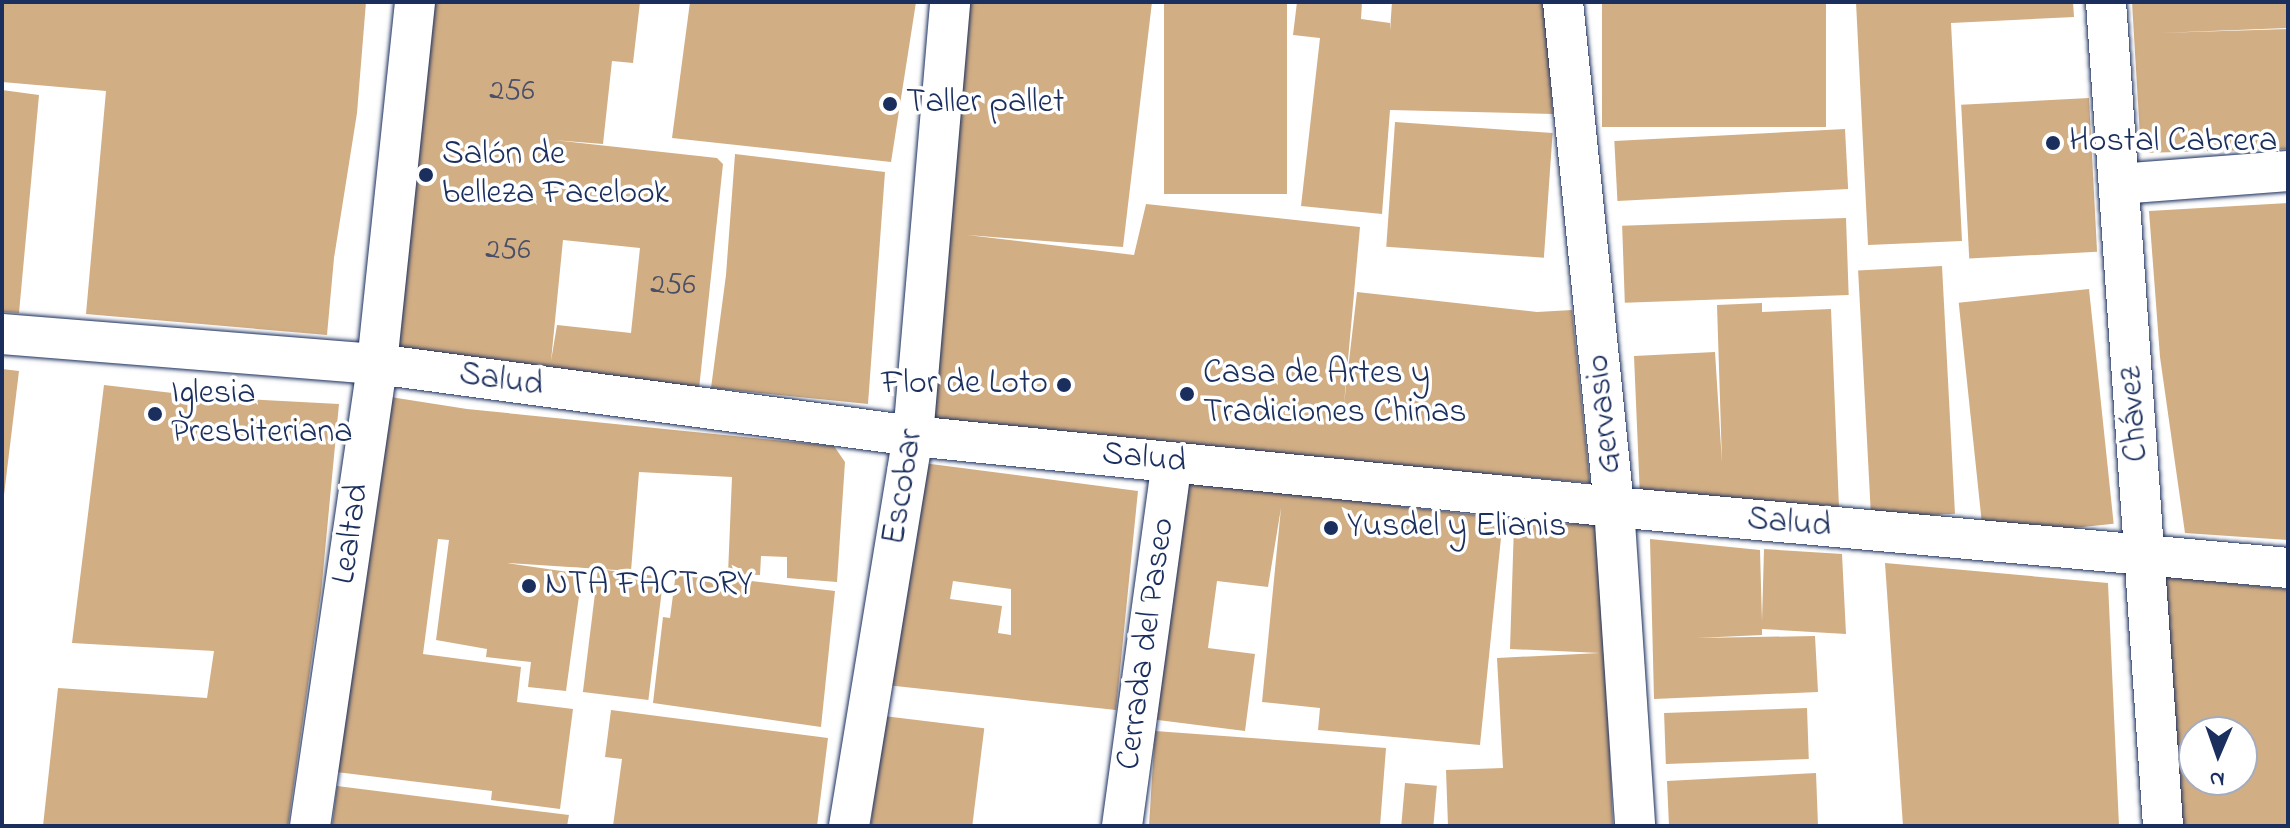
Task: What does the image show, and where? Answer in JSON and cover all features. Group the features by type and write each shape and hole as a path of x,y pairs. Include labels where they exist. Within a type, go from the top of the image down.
{"street":[{"name":"Lealtad","path":"310,826 377,364 415,2"},
{"name":"Escobar","path":"849,826 913,436 950,2"},
{"name":"Gervasio","path":"1563,2 1614,507 1635,826"},
{"name":"Chávez","path":"2106,2 2163,826"},
{"path":"2119,184 2288,171"},
{"name":"Salud","path":"2,334 377,364 913,436 1614,507 2288,568"},
{"name":"Cerrada del Paseo","path":"1122,826 1172,462"}],"building":[{"path":"2,2 366,2 357,113 334,258 327,335 86,314 106,91 2,82"},
{"path":"424,2 640,2 633,63 612,61 603,144 553,140 717,158 723,164 699,389 389,353","holes":["563,240 640,248 631,333 557,325 551,361"]},
{"path":"690,2 916,2 891,162 672,138"},
{"path":"970,2 1152,2 1123,247 967,235 1134,255 1146,204 1360,227 1344,404 1357,292 1537,312 1572,310 1590,483 925,426"},
{"path":"1164,2 1287,2 1287,194 1164,194"},
{"path":"1297,2 1362,2 1361,19 1390,23 1390,31 1392,2 1545,2 1553,114 1390,110 1382,214 1301,206 1320,38 1293,35"},
{"path":"1602,2 1826,2 1826,127 1602,127"},
{"path":"1856,2 2073,2 2074,17 1951,23 1962,241 1868,245"},
{"path":"2132,2 2288,2 2288,28 2159,33 2288,29 2288,149 2141,153"},
{"path":"2,90 39,95 19,313 2,312"},
{"path":"2089,98 2097,252 1969,258 1961,105"},
{"path":"1395,122 1553,133 1544,258 1386,247"},
{"path":"1845,129 1848,189 1617,201 1614,141"},
{"path":"735,154 885,172 868,404 711,388 726,275"},
{"path":"2288,203 2288,540 2185,533 2160,357 2149,211"},
{"path":"1846,218 1849,295 1625,303 1622,226"},
{"path":"1942,266 1955,514 1871,518 1858,270"},
{"path":"2089,289 2114,524 1983,537 1959,303"},
{"path":"1762,303 1762,312 1831,309 1839,508 1640,497 1634,356 1715,352 1722,463 1717,305"},
{"path":"2,369 19,371 4,495 2,495"},
{"path":"104,385 207,397 339,404 321,593 288,826 43,826 58,688 207,698 214,651 72,643"},
{"path":"384,396 467,409 834,446 845,462 837,582 787,578 787,557 761,556 760,575 728,574 732,477 639,472 631,571 507,563 582,574 566,691 528,687 531,662 486,657 487,649 436,640 449,540 438,539 423,654 521,667 517,702 573,709 560,809 491,800 492,791 336,772"},
{"path":"923,463 1138,491 1116,710 886,685","holes":["953,581 1011,589 1011,635 998,633 1002,606 950,599"]},
{"path":"1181,481 1503,518 1480,745 1318,730 1320,708 1262,702 1281,508 1268,587 1217,581 1208,648 1255,654 1245,731 1150,719"},
{"path":"1595,523 1606,653 1613,826 1448,826 1446,770 1503,768 1497,658 1600,653 1510,649 1514,525"},
{"path":"1650,539 1760,550 1762,621 1764,549 1842,554 1846,634 1762,629 1762,635 1697,638 1815,636 1818,692 1654,699"},
{"path":"1885,563 2108,583 2119,826 1903,826"},
{"path":"598,569 664,577 648,700 583,692"},
{"path":"676,572 835,591 821,727 653,703 663,617 670,618"},
{"path":"2158,576 2288,589 2288,826 2172,826"},
{"path":"1807,708 1809,759 1666,764 1664,713"},
{"path":"611,710 828,738 817,826 613,826 622,759 605,757"},
{"path":"884,716 984,728 972,826 870,826"},
{"path":"1155,731 1386,748 1380,826 1149,826"},
{"path":"1816,773 1818,826 1669,826 1667,781"},
{"path":"1405,783 1437,786 1433,826 1401,826"},
{"path":"337,786 569,815 567,826 332,826"}],"place":[{"name":"Taller pallet","path":"890,104"},
{"name":"Hostal Cabrera","path":"2053,143"},
{"name":"Salón de belleza Facelook","path":"426,175"},
{"name":"Flor de Loto","path":"1064,385"},
{"name":"Casa de Artes y Tradiciones Chinas","path":"1187,394"},
{"name":"Iglesia Presbiteriana","path":"155,414"},
{"name":"Yusdel y Elianis","path":"1331,528"},
{"name":"NTA FACTORY","path":"529,586"}]}
